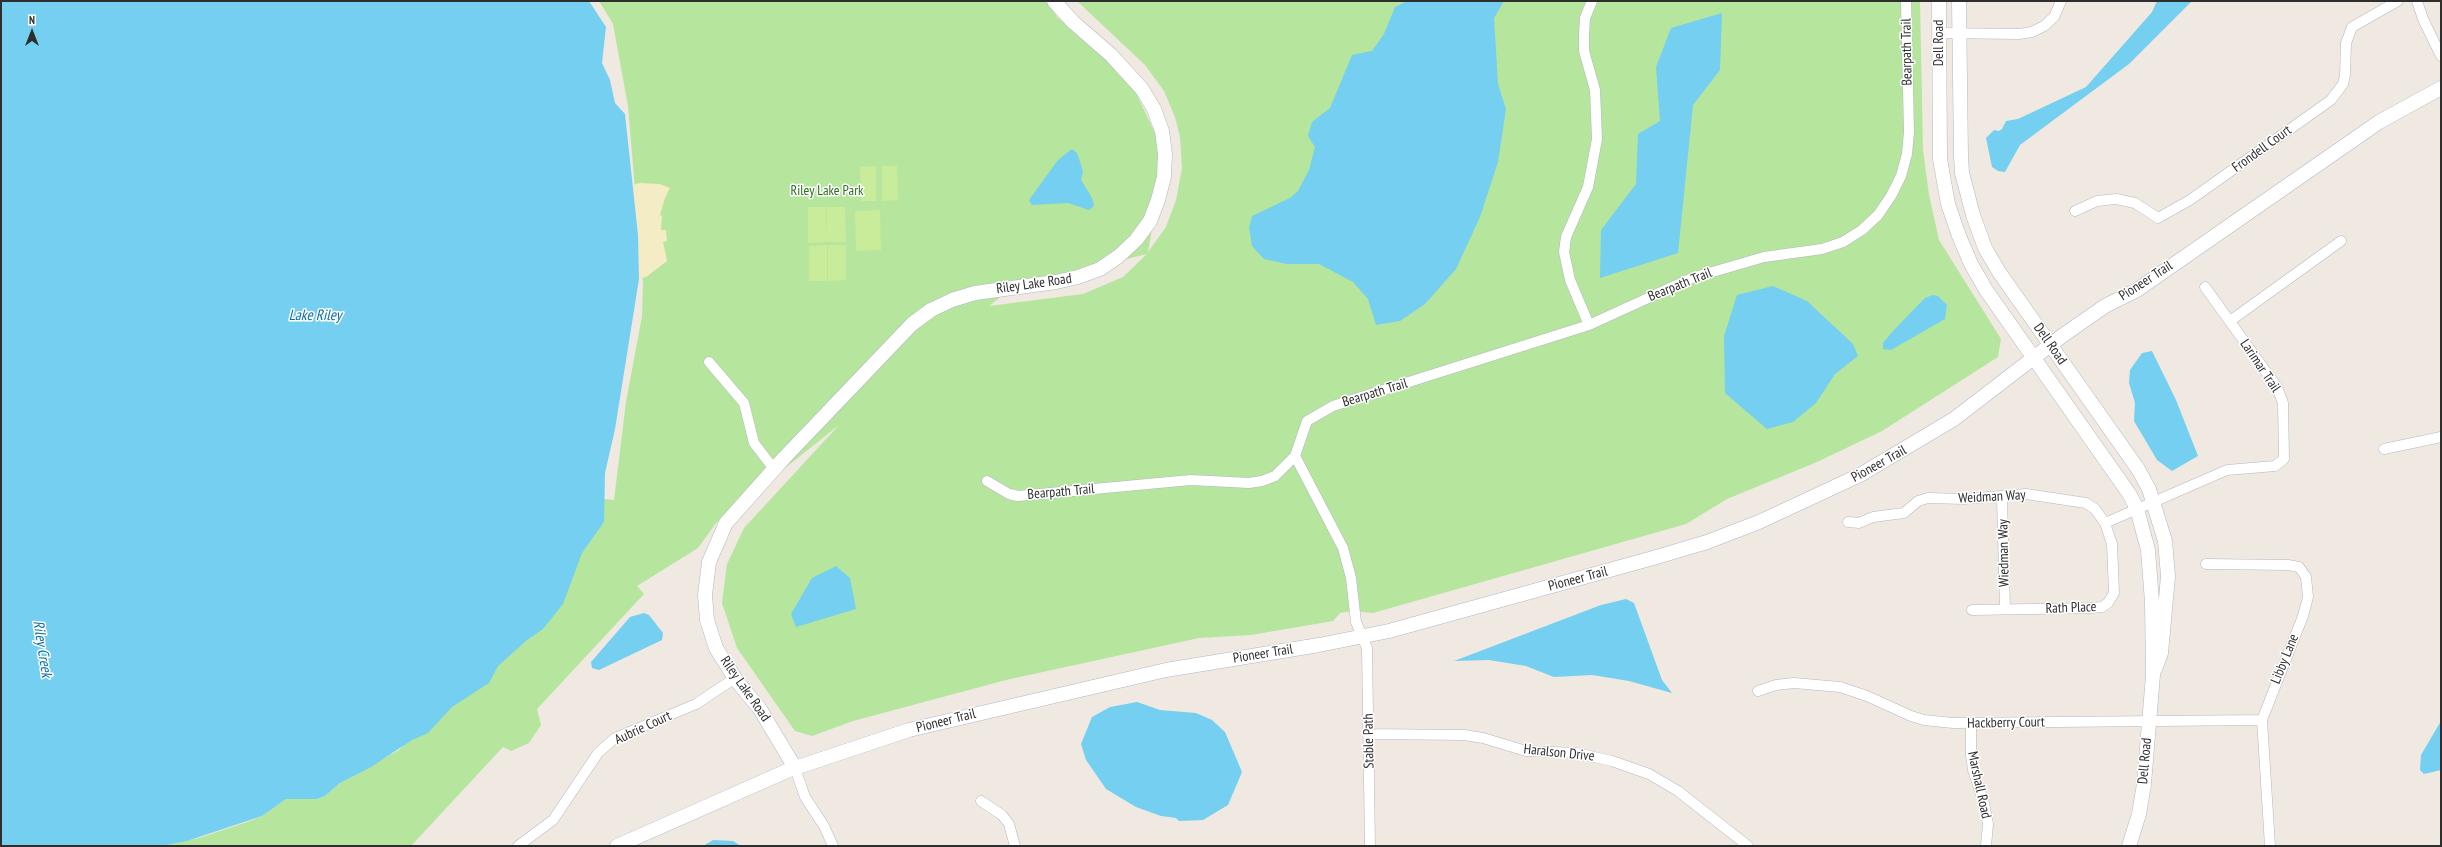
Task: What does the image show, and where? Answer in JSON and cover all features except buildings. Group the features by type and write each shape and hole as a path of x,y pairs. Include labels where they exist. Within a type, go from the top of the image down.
{"main road":[{"name":"Riley Lake Road","path":"795,768 760,709 735,678 716,648 707,620 705,595 709,562 726,523 774,469 895,340 912,324 931,310 952,300 975,293 1078,278 1100,269 1119,256 1136,240 1150,221 1158,200 1164,177 1165,154 1162,131 1154,109 1142,89 1116,60 1073,22 1054,1"},
{"name":"Dell Road","path":"1939,1 1940,159 1948,204 1971,264 1986,290 2110,466 2137,509 2150,567 2153,675 2144,784 2139,814 2129,846"},
{"name":"Dell Road","path":"1959,1 1959,136 1962,173 1969,202 1985,248 1999,272 2138,469 2154,502 2165,542 2168,576 2161,653 2153,675"},
{"name":"Pioneer Trail","path":"616,846 795,768 909,730 1125,678 1362,637 1653,558 1759,522 1860,476 1908,448 1965,411 2033,357 2105,306 2137,290 2379,122 2441,88"}],"street":[{"path":"1589,325 1565,266 1564,252 1566,237 1588,187 1598,139 1595,90 1584,51 1585,18 1592,1"},
{"name":"Bearpath Trail","path":"987,481 1009,494 1018,496 1191,480 1249,483 1262,481 1275,476 1295,456 1307,420 1333,406 1589,325 1660,292 1728,266 1764,258 1822,249 1843,242 1862,230 1878,214 1891,196 1901,176 1907,154 1909,132 1906,1"},
{"path":"1939,33 1959,32 2019,34 2032,32 2044,26 2054,17 2061,1"},
{"name":"Frondell Court","path":"2075,211 2097,201 2116,198 2135,203 2158,218 2190,200 2330,100 2343,84 2345,74 2346,43 2352,27 2398,1"},
{"path":"2418,1 2426,26 2441,56"},
{"path":"2230,321 2341,241"},
{"name":"Larimar Trail","path":"2154,502 2227,470 2276,466 2284,459 2284,403 2277,387 2205,287"},
{"path":"709,362 744,403 754,443 774,469"},
{"path":"2384,449 2441,437"},
{"path":"1295,456 1343,548 1351,578 1356,622 1362,637"},
{"name":"Weidman Way","path":"1848,522 1859,523 1873,517 1904,513 1918,501 1928,498 2002,497 2026,494 2076,500 2095,509 2105,523"},
{"name":"Wiedman Way","path":"2002,497 2005,609"},
{"path":"2105,523 2154,502"},
{"name":"Rath Place","path":"1972,610 2102,607 2108,603 2114,593 2112,544 2105,523"},
{"name":"Libby Lane","path":"2206,564 2288,565 2299,567 2306,578 2308,597 2262,720 2270,846"},
{"name":"Stable Path","path":"1362,637 1367,648 1370,846"},
{"name":"Aubrie Court","path":"518,846 553,820 598,753 615,738 696,704 735,678"},
{"name":"Hackberry Court","path":"1758,691 1776,685 1794,683 1833,686 1867,696 1924,720 1970,723 2262,720"},
{"name":"Marshall Road","path":"1970,723 1970,755 1988,824 1986,846"},
{"name":"Haralson Drive","path":"1369,734 1464,735 1483,738 1526,751 1576,753 1612,761 1649,774 1678,791 1748,846"},
{"name":"Riley Lake Road","path":"795,768 805,797 824,826 833,846"},
{"path":"981,801 1002,815 1009,824 1015,846"}],"green space":[{"name":"Riley Lake Park","path":"599,1 1047,1 1057,17 1126,72 1165,154 1148,252 1166,227 1176,200 1182,168 1180,137 1175,117 1164,91 1145,65 1077,1 1920,1 1923,150 1929,195 1939,240 2001,339 1998,357 1882,431 1817,462 1727,499 1686,524 1373,613 1353,611 1340,613 1333,621 1251,635 1199,638 1006,680 853,721 812,736 795,731 737,648 722,603 727,564 744,528 839,425 716,523 698,548 637,586 644,594 537,709 541,725 529,743 511,751 503,747 411,846 161,846 199,838 250,821 262,816 286,799 317,799 325,796 340,783 399,750 604,522 604,499 614,500 626,402 642,316 643,284 628,106 613,24","holes":["1147,254 1123,277 1083,294 989,306 1013,287"]},
{"path":"876,166 876,201 861,201 860,167"},
{"path":"882,166 897,166 898,200 882,201"},
{"path":"808,207 826,207 827,242 808,243"},
{"path":"827,207 845,207 846,242 827,242"},
{"path":"880,210 881,250 856,251 855,211"},
{"path":"827,245 827,281 809,281 809,246"},
{"path":"828,245 846,245 846,280 828,281"}],"sand":[{"path":"640,183 660,184 670,188 665,198 660,215 662,216 661,230 666,230 667,241 663,242 667,261 646,277 639,279 638,235 633,185"}],"water":[{"name":"Lake Riley","path":"1,1 589,1 606,27 602,63 610,80 615,103 625,114 638,235 639,279 615,429 605,473 604,522 582,553 563,604 543,629 527,640 498,666 489,683 452,707 428,733 412,740 371,767 340,783 325,796 317,799 286,799 262,816 187,841 161,846 1,846"},
{"path":"1408,1 1504,1 1494,18 1498,84 1506,109 1498,162 1480,217 1456,269 1425,304 1400,321 1376,325 1368,299 1353,282 1319,264 1287,264 1264,259 1252,246 1249,228 1252,216 1290,198 1298,191 1309,170 1315,147 1308,136 1312,122 1330,108 1352,55 1372,51 1384,34 1395,7"},
{"path":"2157,1 2192,1 2129,64 2020,145 2005,172 1998,171 1992,167 1986,138 1994,130 1999,131 2002,129 2006,121 2018,119 2086,87 2152,12"},
{"path":"1722,13 1720,70 1693,105 1678,253 1600,278 1601,230 1636,184 1638,134 1660,121 1656,67 1671,28"},
{"path":"1072,149 1077,153 1083,171 1081,180 1092,198 1094,206 1089,210 1068,203 1032,205 1029,200 1058,160"},
{"path":"1773,286 1807,301 1853,344 1858,356 1835,374 1816,403 1793,422 1767,429 1725,393 1724,336 1737,295"},
{"path":"1933,295 1938,296 1947,305 1945,319 1891,350 1883,349 1883,343 1894,330 1925,298"},
{"path":"2152,351 2176,400 2198,456 2172,471 2157,460 2134,421 2135,403 2129,383 2130,370 2142,353"},
{"path":"836,566 850,578 856,609 796,627 791,614 812,578"},
{"path":"1626,599 1634,603 1662,680 1672,693 1629,681 1592,675 1554,677 1526,666 1489,660 1454,661 1601,605"},
{"path":"644,613 649,615 663,633 662,640 599,670 592,668 591,662 630,617"},
{"path":"1137,702 1160,710 1196,713 1212,720 1225,732 1242,772 1228,805 1203,820 1179,821 1176,818 1161,816 1136,807 1106,789 1086,760 1081,744 1092,717 1110,707"},
{"path":"2441,721 2441,770 2424,774 2420,770 2421,755"},
{"path":"713,840 733,841 741,846 703,846"}],"water label":[{"name":"Riley Creek","path":"42,649"}]}
